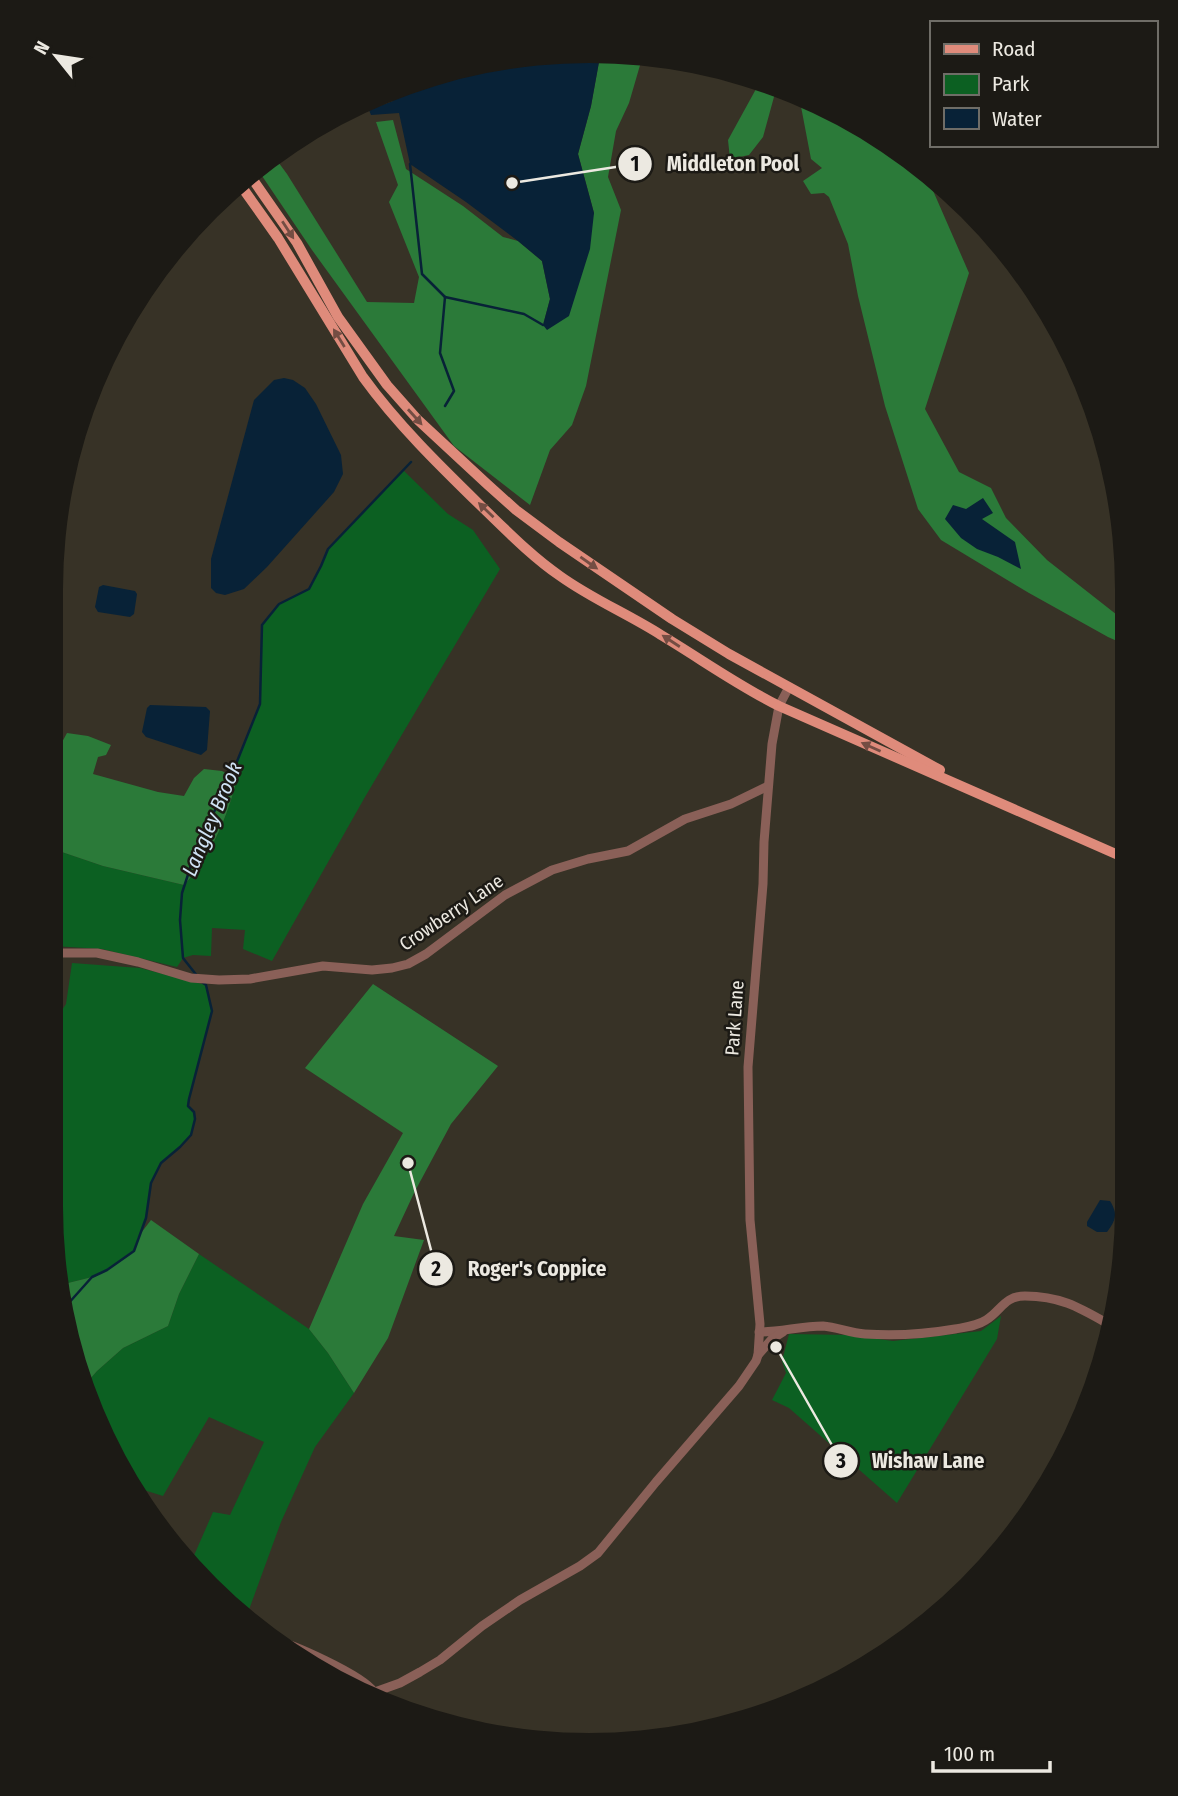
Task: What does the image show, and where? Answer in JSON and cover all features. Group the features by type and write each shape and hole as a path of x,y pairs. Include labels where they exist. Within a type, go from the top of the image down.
{"main road":[{"path":"255,183 297,243 338,317 387,385 449,451 516,510 604,574 729,654 1001,803"},
{"path":"245,192 278,238 376,396 531,555 579,589 659,633 743,688 1115,854"}],"street":[{"name":"Park Lane","path":"758,1355 760,1324 750,1220 748,1067 772,744 779,706 789,687"},
{"name":"Crowberry Lane","path":"63,953 97,953 191,978 219,980 250,979 323,966 373,970 392,968 408,964 426,954 505,895 552,870 628,851 685,819 731,804 768,786"},
{"path":"759,1332 783,1332 803,1327 825,1326 861,1334 895,1335 953,1329 983,1322 1008,1300 1023,1296 1064,1301 1102,1321"},
{"path":"381,1690 400,1683 440,1660 520,1600 598,1553 740,1386 758,1355 772,1339 783,1332"},
{"path":"315,1656 365,1683"}],"green space":[{"path":"599,63 640,66 629,103 616,131 608,177 621,210 586,386 572,425 550,450 530,505 454,446 312,250 263,177 280,164 367,302 414,303 419,277 389,202 398,185 376,122 393,120 406,169 463,206 503,237 518,241 542,261 550,299 543,325 594,213 578,154"},
{"path":"755,90 774,97 763,137 749,155 730,159 728,140"},
{"path":"801,108 852,133 934,192 969,273 925,409 959,472 991,488 1006,518 1047,560 1115,613 1115,640 941,540 918,509 885,406 848,244 829,197 824,193 811,194 803,181 822,168 811,159"},
{"path":"403,470 448,514 473,530 500,569 272,961 243,949 245,930 212,928 211,956 193,955 183,958 177,967 102,949 63,947 63,852 103,866 184,885 202,862 229,807 237,779 232,776 260,704 262,625 279,604 309,589 328,549"},
{"path":"67,733 88,736 111,745 106,755 98,757 93,774 158,792 184,796 194,778 204,769 222,771 237,779 229,807 210,849 184,885 103,866 63,852 63,740"},
{"path":"72,963 140,968 206,985 212,1011 188,1106 194,1112 195,1119 191,1135 161,1163 151,1183 146,1218 134,1251 107,1270 69,1283 63,1207 63,1008"},
{"path":"373,984 498,1066 451,1124 394,1236 424,1240 388,1338 354,1393 309,1329 363,1204 403,1133 305,1068"},
{"path":"151,1220 199,1254 179,1294 168,1326 123,1348 91,1377 73,1310 69,1283 92,1277 107,1269 134,1251 138,1237"},
{"path":"199,1254 309,1329 354,1393 315,1447 281,1522 250,1608 194,1554 213,1512 230,1515 264,1442 209,1417 163,1496 147,1491 117,1440 91,1377 123,1348 168,1326 179,1294"},
{"path":"1001,1316 997,1339 897,1503 789,1408 772,1400 786,1373 782,1361 789,1334 849,1335 893,1341 981,1331"}],"water":[{"path":"599,63 578,154 594,213 590,249 569,316 547,330 543,325 550,299 542,261 466,202 410,164 399,113 371,115 369,111 420,91 486,73 555,64"},
{"path":"284,378 305,388 316,404 341,455 343,474 334,492 244,589 225,595 216,593 211,588 211,559 254,400 274,380"},
{"path":"983,498 993,513 982,519 1015,542 1021,569 977,549 961,538 945,519 953,505 966,509"},
{"path":"103,585 135,591 137,594 134,614 130,617 98,612 95,607 99,587"},
{"path":"150,705 206,707 210,711 207,750 201,755 146,737 142,732"},
{"path":"1100,1200 1110,1201 1115,1215 1107,1232 1097,1232 1087,1226"}],"waterway":[{"path":"410,164 422,274 445,297"},
{"name":"Langley Brook","path":"445,406 454,391 440,353 445,297 524,314 543,325"},
{"name":"Langley Brook","path":"198,977 183,958 180,920 182,893 198,844 228,784 260,704 262,625 279,604 309,589 328,549 411,462"},
{"name":"Langley Brook","path":"72,1300 92,1277 134,1251 146,1218 151,1183 161,1163 191,1135 195,1119 194,1112 188,1106 189,1099 212,1011 206,985 202,982"}],"place":[{"name":"Middleton Pool","path":"512,183"},
{"name":"Roger's Coppice","path":"408,1163"},
{"name":"Wishaw Lane","path":"776,1347"}]}
